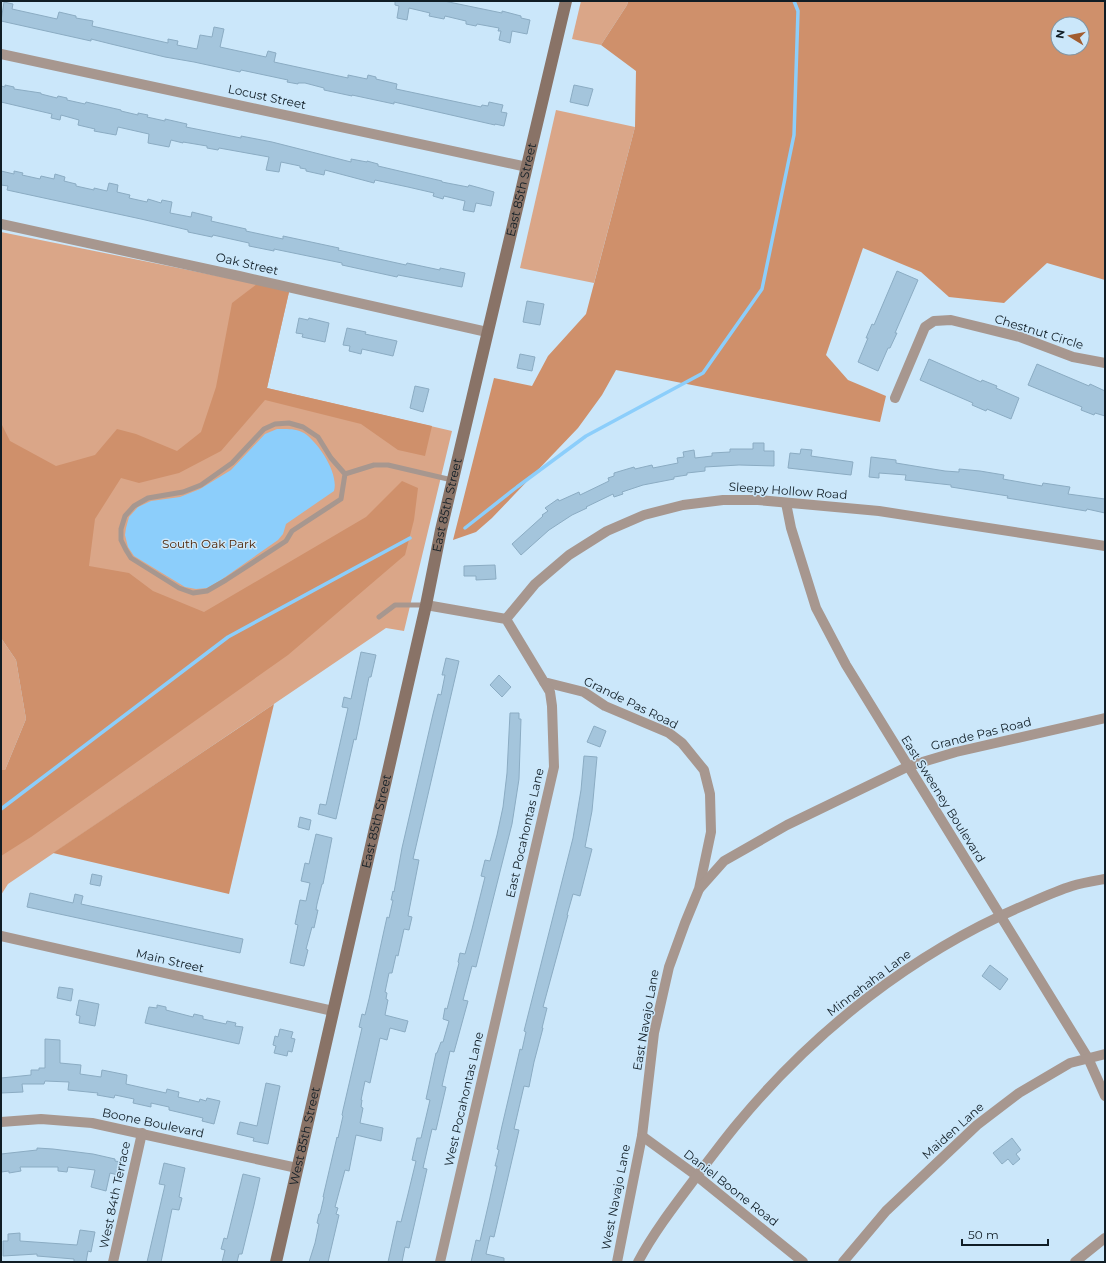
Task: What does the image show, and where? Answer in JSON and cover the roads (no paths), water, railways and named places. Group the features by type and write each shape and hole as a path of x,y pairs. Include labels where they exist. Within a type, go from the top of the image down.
{"main road":[{"name":"East 85th Street","path":"333,1011 426,605 453,480 566,1"},
{"name":"West 85th Street","path":"276,1262 333,1011"}],"street":[{"name":"Locust Street","path":"1,54 527,167"},
{"name":"Oak Street","path":"1,224 488,332"},
{"name":"Chestnut Circle","path":"895,398 925,327 934,321 951,320 1013,335 1073,357 1105,363"},
{"name":"Sleepy Hollow Road","path":"506,619 535,584 569,555 607,531 644,515 683,505 722,500 758,500 879,511 1105,546"},
{"name":"East Sweeney Boulevard","path":"786,503 816,608 846,665 1088,1058 1105,1096"},
{"path":"426,605 506,619 544,682"},
{"name":"Grande Pas Road","path":"544,682 584,692 605,706 669,733 682,743 704,770 710,794"},
{"name":"East Pocahontas Lane","path":"514,942 554,767 552,706 550,692 544,682"},
{"name":"Grande Pas Road","path":"760,840 787,825 909,766 956,752 1105,718"},
{"name":"East Navajo Lane","path":"642,1136 654,1033 668,967 699,890 711,832 710,794"},
{"name":"East Navajo Lane","path":"699,890 724,860 760,840"},
{"name":"Minnehaha Lane","path":"697,1176 738,1123 778,1078 822,1036 869,997 918,961 952,940 1000,915 1072,886 1105,878"},
{"name":"Main Street","path":"1,936 333,1011"},
{"name":"West Pocahontas Lane","path":"440,1262 514,942"},
{"name":"Maiden Lane","path":"843,1262 886,1211 977,1125 1019,1093 1070,1063 1105,1054"},
{"name":"Boone Boulevard","path":"1,1122 41,1119 92,1123 297,1168"},
{"name":"West 84th Terrace","path":"113,1262 142,1133"},
{"name":"Daniel Boone Road","path":"642,1136 697,1176 804,1262"},
{"name":"West Navajo Lane","path":"617,1262 642,1136"},
{"path":"638,1262 647,1246 697,1176"},
{"path":"1075,1262 1105,1238"}],"lane":[{"path":"289,423 303,427 318,437 330,458 345,474 340,499 292,531 286,541 207,591 193,593 179,588 131,558 121,540 121,528 125,516 134,506 148,498 183,492 201,485 232,463 264,429 275,424 289,423"},
{"path":"345,474 374,465 388,465 453,480"},
{"path":"379,617 395,606 426,605"}],"water":[{"path":"277,429 301,431 316,444 331,468 334,476 334,491 286,524 283,534 278,540 221,580 207,588 196,589 185,587 134,556 128,547 125,535 129,517 138,507 151,501 180,497 200,489 231,470 265,434"}],"waterway":[{"path":"465,528 586,436 703,373 762,289 794,135 798,11 794,1"},
{"path":"1,809 228,637 410,538"}],"park label":[{"name":"South Oak Park","path":"209,544"}]}
